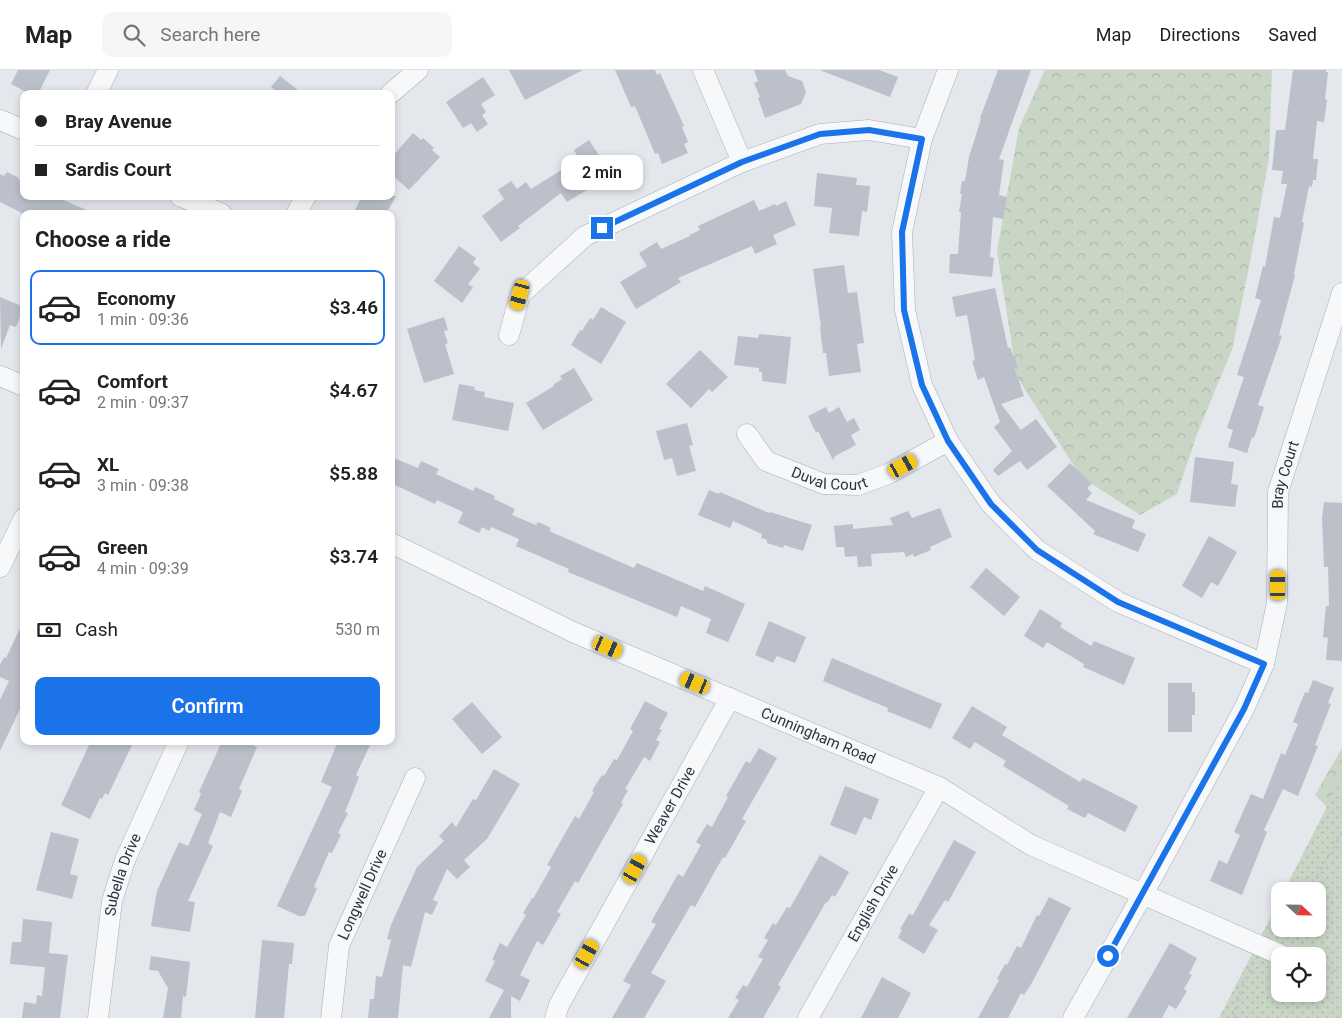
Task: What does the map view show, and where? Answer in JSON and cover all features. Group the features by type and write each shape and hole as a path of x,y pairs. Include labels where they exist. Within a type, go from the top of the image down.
{"street":[{"path":"98,90 108,70"},
{"path":"395,90 418,70"},
{"path":"703,70 742,162"},
{"path":"948,70 922,139 902,232 904,310 922,385 948,441 991,504 1037,550 1118,602 1264,664"},
{"path":"0,120 20,128"},
{"path":"509,335 520,295 585,236 742,162 820,134 869,130 922,139"},
{"path":"189,200 213,210"},
{"name":"Bray Court","path":"1074,1018 1244,709 1264,664 1278,603 1278,492 1342,293"},
{"path":"0,376 20,384"},
{"name":"Duval Court","path":"747,434 766,461 824,484 858,485 888,474 948,441"},
{"path":"2,560 20,526"},
{"name":"Cunningham Road","path":"395,545 573,632 939,787 1031,845 1271,951"},
{"name":"Weaver Drive","path":"555,1018 559,1005 730,698"},
{"name":"Subella Drive","path":"98,1018 112,902 124,860 177,745"},
{"name":"Longwell Drive","path":"330,1018 339,946 415,778"},
{"name":"English Drive","path":"808,1018 939,787"}],"path":[{"path":"1313,882 1342,833"},
{"path":"1234,1018 1239,995 1261,947 1271,931"},
{"path":"1326,968 1342,973"}],"green space":[{"path":"1045,70 1272,70 1269,158 1232,350 1197,434 1177,494 1140,515 1081,477 1017,377 997,251 1019,128"},
{"path":"1342,748 1342,790 1330,810 1315,795"},
{"path":"1342,777 1342,1018 1219,1018 1271,917 1271,938 1326,938 1326,882 1289,882"}],"building":[{"path":"18,70 50,70 40,90 22,90 11,84"},
{"path":"509,70 583,70 525,100"},
{"path":"615,70 655,70 657,75 660,73 684,126 682,127 688,142 684,144 688,153 662,164 658,153 655,154 635,106 631,107"},
{"path":"754,70 785,70 788,76 802,81 806,92 801,104 765,118 758,98 760,97 754,83 758,81"},
{"path":"822,70 879,70 898,77 890,97"},
{"path":"998,70 1031,70 999,159 1004,160 999,195 1007,197 1003,219 993,217 990,257 994,258 992,277 949,273 950,254 958,254 962,181 965,181 969,157 980,118"},
{"path":"1293,70 1326,70 1328,72 1325,99 1327,100 1324,122 1317,121 1313,159 1318,159 1316,180 1313,180 1312,187 1309,186 1295,275 1279,335 1282,336 1258,405 1264,407 1247,453 1228,447 1233,430 1227,428 1244,377 1237,375 1261,300 1255,298 1263,266 1265,267 1274,217 1280,218 1287,184 1281,184 1283,171 1272,170 1276,130 1285,130"},
{"path":"280,76 298,90 275,90 271,87"},
{"path":"483,77 495,95 481,104 486,112 482,115 488,124 477,132 471,123 463,128 446,102"},
{"path":"413,133 421,140 423,138 434,148 432,150 440,157 409,190 395,178 395,153"},
{"path":"589,140 608,169 588,182 592,187 567,202 561,193 518,226 520,228 501,242 482,216 504,199 498,190 511,181 517,189 526,182 531,189 579,159 574,150"},
{"path":"7,172 19,178 20,200 63,200 87,210 20,210 20,212 0,202 0,174 4,176"},
{"path":"817,173 857,178 856,185 870,186 867,212 862,211 859,236 829,233 832,208 814,206"},
{"path":"360,200 394,200 388,210 355,210"},
{"path":"754,200 759,211 786,201 796,225 773,235 777,244 755,254 752,246 678,278 681,282 636,309 620,282 647,266 639,253 657,242 661,249 690,236 700,230 698,226"},
{"path":"459,246 476,258 473,263 480,269 468,284 473,287 462,303 434,281"},
{"path":"844,265 848,293 857,292 864,343 857,344 861,372 829,376 826,353 823,353 813,269"},
{"path":"995,288 1008,348 1010,347 1018,368 1015,369 1024,396 1001,404 1021,430 1036,419 1057,447 1027,470 1020,461 998,476 993,470 1012,451 994,427 1000,422 984,377 978,380 972,361 975,360 967,315 956,317 952,297"},
{"path":"0,297 20,305 20,317 16,327 10,325 1,349"},
{"path":"601,307 626,322 601,364 571,345 580,330 582,331 590,318 593,320"},
{"path":"444,317 448,330 444,331 448,343 445,344 454,374 424,383 407,329"},
{"path":"759,334 791,337 786,384 762,381 762,372 759,372 759,368 734,365 738,336 758,338"},
{"path":"700,350 728,377 712,392 709,389 691,408 666,384"},
{"path":"574,368 593,400 543,430 526,403 554,386 562,379 560,376"},
{"path":"459,384 475,387 474,390 485,392 484,397 514,403 508,431 452,420"},
{"path":"826,407 829,413 839,407 847,422 854,418 860,430 851,435 856,445 835,456 833,460 808,416"},
{"path":"687,423 693,445 689,446 696,471 677,476 672,458 664,460 656,431"},
{"path":"1195,457 1234,462 1231,484 1238,485 1235,507 1190,502"},
{"path":"395,459 418,468 421,461 439,469 436,474 473,491 475,487 495,496 494,499 515,509 512,515 536,525 538,522 551,528 549,531 634,568 637,563 703,591 705,586 745,604 728,642 706,633 711,619 681,606 677,617 568,572 569,569 516,546 519,539 491,527 489,531 482,527 479,533 458,523 463,512 437,500 435,504 395,485"},
{"path":"1070,463 1092,484 1087,488 1092,493 1086,500 1135,520 1132,528 1146,534 1138,552 1093,534 1095,531 1047,486"},
{"path":"709,490 719,494 720,492 769,513 812,525 803,551 784,545 783,548 767,543 767,540 761,538 762,534 733,521 730,528 698,515"},
{"path":"1324,502 1342,503 1342,661 1326,660 1328,638 1323,637 1326,606 1329,606 1328,567 1324,567 1322,518"},
{"path":"940,508 952,537 930,547 931,550 914,557 913,554 906,557 904,552 871,554 872,566 858,567 857,556 845,557 844,547 836,547 834,526 853,524 853,529 893,525 890,518 908,511 912,518"},
{"path":"1209,536 1237,552 1218,586 1211,582 1202,598 1182,586"},
{"path":"986,568 1020,597 1004,616 970,587"},
{"path":"1040,609 1062,623 1060,627 1091,646 1094,641 1135,658 1124,685 1083,667 1084,664 1047,642 1043,648 1024,636"},
{"path":"769,621 806,637 795,663 777,656 773,663 755,655"},
{"path":"20,628 20,709 0,751 0,700 9,681 0,677 0,665 4,657 6,658"},
{"path":"832,658 942,704 931,729 887,711 888,708 823,681"},
{"path":"1313,680 1334,688 1328,703 1331,704 1315,745 1318,746 1298,796 1283,789 1264,830 1267,832 1242,895 1210,881 1219,860 1227,864 1240,835 1234,832 1251,794 1263,799 1281,753 1285,755 1298,724 1293,722 1305,692 1308,693"},
{"path":"1168,683 1192,683 1192,692 1195,692 1195,715 1192,715 1192,732 1168,732"},
{"path":"645,701 668,713 659,729 662,730 656,740 660,742 650,761 644,757 625,789 628,790 621,803 623,804 578,883 575,881 557,912 561,914 543,945 537,941 520,975 530,980 520,1001 511,996 511,1018 489,1018 504,990 485,981 495,961 492,960 500,943 507,947 526,915 523,913 551,867 547,865 575,816 579,819 602,775 604,776 614,759 617,760 633,731 630,729"},
{"path":"472,702 502,737 482,754 452,719"},
{"path":"972,706 1007,727 1002,735 1080,782 1083,778 1138,806 1125,832 1088,813 1085,818 1067,809 1069,806 1003,766 1006,761 975,742 970,749 952,738"},
{"path":"89,745 132,745 108,795 105,793 102,799 100,798 90,819 61,805"},
{"path":"220,745 252,745 257,747 239,789 242,791 231,817 220,812 208,843 213,846 188,901 195,902 190,932 151,926 157,891 179,842 188,846 202,814 194,810 201,794 199,792"},
{"path":"336,745 370,745 356,775 359,777 345,812 348,813 338,833 341,835 332,853 329,852 314,887 317,888 305,916 299,916 277,906 332,787 321,782"},
{"path":"759,748 777,758 742,819 746,821 725,858 723,857 695,907 691,905 651,973 666,981 644,1018 612,1018 631,985 623,981 656,924 651,922 678,874 683,877 701,845 696,842 707,824 712,827 728,797 726,796 746,761 750,763"},
{"path":"494,769 520,784 487,839 464,860 470,867 457,879 447,869 433,900 438,902 432,915 425,912 411,967 403,965 398,1018 368,1018 370,999 374,999 376,976 382,977 391,940 387,939 391,925 417,867 444,841 439,836 452,822 456,827 473,799 476,800"},
{"path":"845,786 879,799 871,820 864,817 856,835 830,825"},
{"path":"51,832 79,839 70,874 78,876 72,899 36,890"},
{"path":"954,840 976,852 948,902 945,900 929,925 938,930 924,954 898,938 902,930 900,929 909,914 913,915"},
{"path":"820,855 849,872 835,897 832,895 826,902 778,985 781,987 763,1018 728,1018 739,1000 735,998 743,985 747,987 763,959 758,957 768,940 764,938 773,923 776,925 787,907 790,908"},
{"path":"1049,897 1071,908 1033,981 1024,995 1021,993 1008,1018 978,1018 999,980 997,979 1005,964 1007,965 1017,946 1021,948 1037,915 1039,916"},
{"path":"23,919 52,922 49,953 68,955 60,1018 22,1018 24,1002 36,1004 37,995 42,996 45,967 10,964 12,942 21,942"},
{"path":"262,940 294,943 292,964 289,964 284,1018 255,1018"},
{"path":"1170,943 1197,958 1189,974 1192,975 1184,989 1187,991 1176,1009 1169,1005 1162,1018 1127,1018"},
{"path":"151,956 190,962 186,997 183,996 181,1018 163,1018 168,988 158,971 149,970"},
{"path":"882,977 911,993 898,1018 861,1018"}],"route":[{"path":"602,228 742,162 820,134 869,130 922,139 902,232 904,310 922,385 948,441 991,504 1037,550 1118,602 1264,664 1244,709 1108,956"}]}
